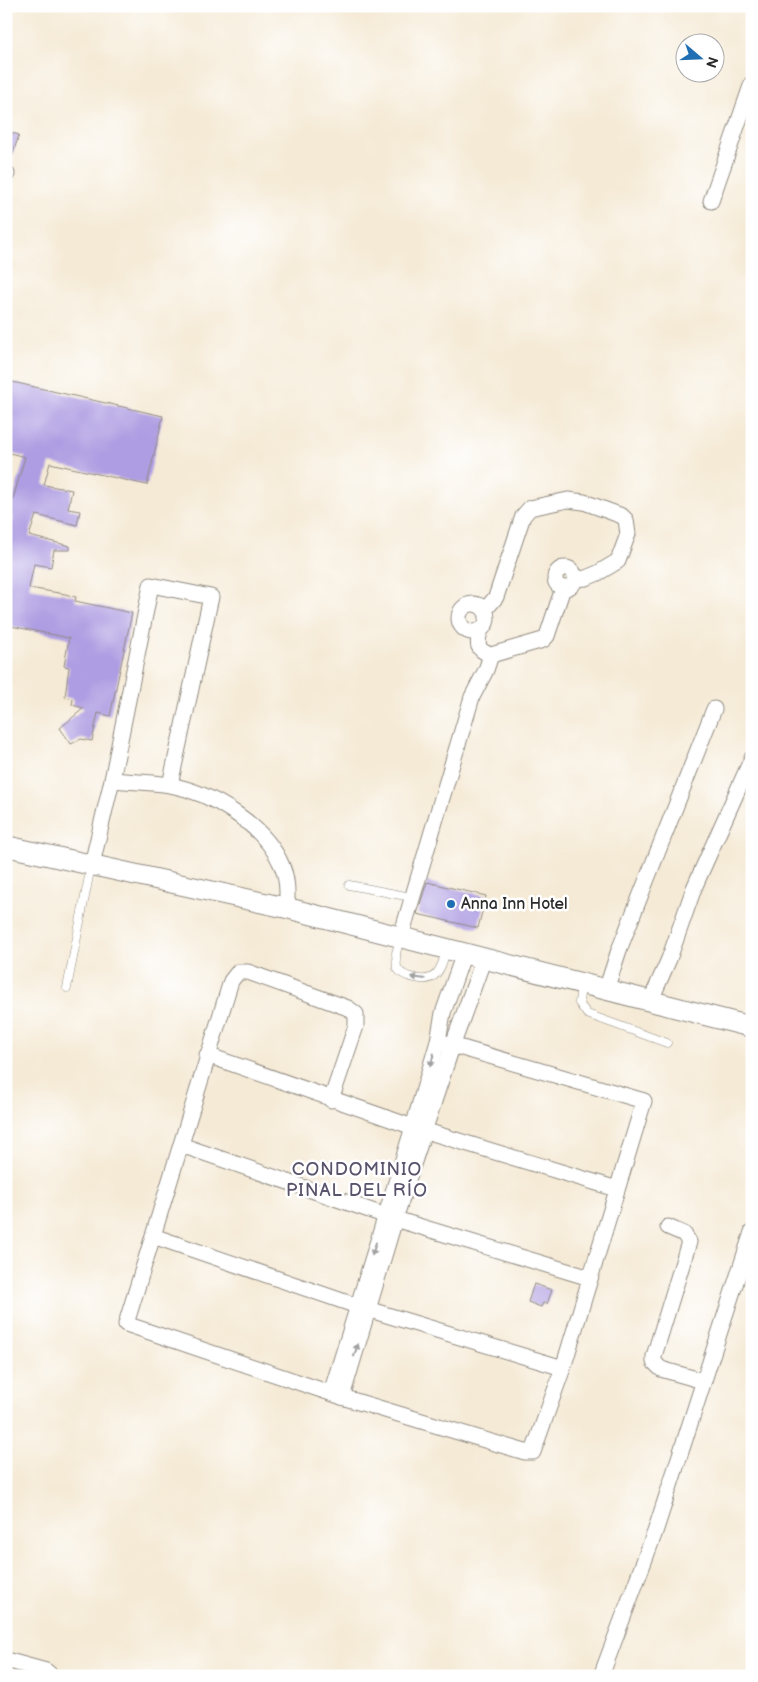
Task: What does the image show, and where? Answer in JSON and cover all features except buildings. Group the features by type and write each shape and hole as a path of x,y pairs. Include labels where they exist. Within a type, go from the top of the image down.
{"main road":[{"path":"6,846 287,908 752,1027"}],"street":[{"path":"710,201 752,83"},
{"path":"572,500 622,516 626,520 628,534 618,561 598,574 569,583 545,639 491,655 479,648 477,644 480,630 486,623 485,610 496,597 523,516 530,508 572,500"},
{"path":"92,864 112,780 151,585 211,597 170,785"},
{"path":"480,630 466,630 460,623 459,613 465,606 473,603 485,610"},
{"path":"401,936 411,897 472,697 486,670 491,655"},
{"path":"606,990 618,950 714,709"},
{"path":"650,1002 669,959 697,880 752,758"},
{"path":"112,780 170,785 224,807 266,840 276,854 286,877 287,908"},
{"path":"418,1129 443,1013 452,989 455,950"},
{"path":"336,1395 418,1129 453,1044 484,958"},
{"path":"331,1100 356,1026 356,1014 348,1008 266,978 243,971 234,976 207,1056 126,1324 336,1395 531,1453 536,1447 563,1368 644,1102 438,1041"},
{"path":"452,989 470,995"},
{"path":"207,1056 418,1129 617,1189"},
{"path":"181,1145 390,1217 590,1278"},
{"path":"668,1227 684,1234 689,1242 654,1362 661,1369 703,1381"},
{"path":"601,1676 655,1532 752,1232"},
{"path":"153,1236 363,1307 563,1368"},
{"path":"6,1660 33,1671 46,1670 52,1676"}],"lane":[{"path":"67,988 92,864"},
{"path":"349,884 411,897"},
{"path":"401,936 396,953 398,968 404,975 417,979 431,979 455,950"},
{"path":"581,984 579,1003 587,1014 667,1043"}],"place":[{"name":"Anna Inn Hotel","path":"451,904"}],"district":[{"name":"CONDOMINIO PINAL DEL RÍO","path":"357,1179"}]}
